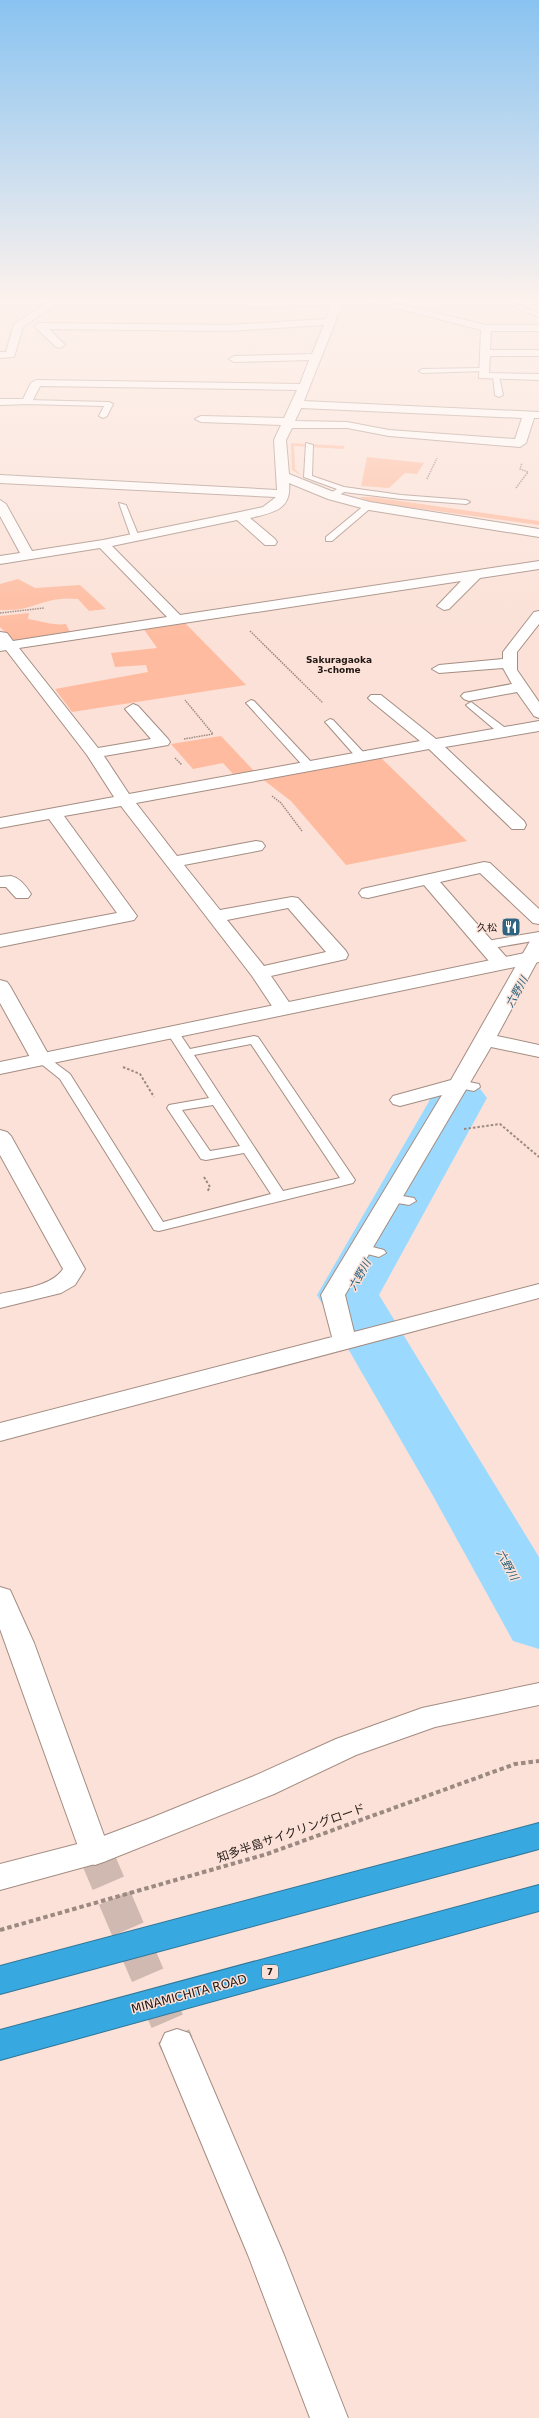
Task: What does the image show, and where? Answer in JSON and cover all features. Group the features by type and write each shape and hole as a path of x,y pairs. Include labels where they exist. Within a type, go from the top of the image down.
{"highway":[{"path":"0,1980 539,1836"},
{"name":"MINAMICHITA ROAD","path":"0,2045 539,1898"}],"street":[{"path":"0,560 104,544 267,510 281,501 284,494 280,440 293,413"},
{"path":"202,419 347,425 389,433 450,439 520,442 534,415 487,413"},
{"path":"283,476 332,496 369,506 539,533"},
{"path":"0,479 284,494"},
{"path":"0,504 28,555"},
{"path":"240,516 270,542"},
{"path":"104,544 177,620"},
{"path":"3,642 177,620 539,565"},
{"path":"444,606 476,574"},
{"path":"539,615 510,652 510,670 539,713"},
{"path":"3,642 94,753 124,799 214,917 259,973 282,1008"},
{"path":"439,669 510,663"},
{"path":"470,700 521,687"},
{"path":"376,698 433,744 518,825"},
{"path":"133,709 162,742"},
{"path":"0,823 249,776 539,726"},
{"path":"94,753 162,742"},
{"path":"0,941 128,916 53,813"},
{"path":"172,862 256,846"},
{"path":"368,893 484,867 539,919"},
{"path":"428,880 488,945 501,963"},
{"path":"0,882 11,881 22,894"},
{"path":"214,917 292,902 339,955 259,973"},
{"path":"0,1068 501,963 537,952"},
{"path":"346,1343 333,1295 370,1251 492,1041 537,952"},
{"path":"0,986 41,1059"},
{"path":"492,1041 539,1051"},
{"path":"400,1100 467,1085"},
{"path":"0,1136 74,1268 67,1280 53,1288 0,1301"},
{"path":"0,1432 346,1343 539,1291"},
{"path":"0,1597 20,1643 95,1852"},
{"path":"0,1877 95,1852 264,1785 346,1747 432,1716 522,1696 539,1694"},
{"path":"177,2044 266,2255 329,2418"}],"lane":[{"path":"309,445 308,477 343,489 401,497 466,502"},
{"path":"332,496 343,489"},
{"path":"122,505 135,537"},
{"path":"329,539 369,506"},
{"path":"470,700 504,732"},
{"path":"251,703 309,766"},
{"path":"330,722 361,756"},
{"path":"488,945 539,936"},
{"path":"172,1031 279,1196"},
{"path":"41,1059 65,1077 159,1226 348,1180 254,1040 187,1053"},
{"path":"217,1100 174,1108 206,1156 248,1148"}],"path":[{"path":"426,480 439,455"},
{"path":"516,461 522,462 520,469 528,472 516,488"},
{"path":"0,613 44,608"},
{"path":"229,612 300,678 327,708"},
{"path":"162,742 213,734 185,700"},
{"path":"249,776 281,803 302,831"},
{"path":"460,1133 464,1129 500,1124 539,1157"},
{"name":"知多半島サイクリングロード","path":"0,1930 267,1854 515,1764 539,1761"}],"shaded area":[{"path":"291,443 345,446 343,449 294,446 295,469 302,476 292,470"},
{"path":"367,457 424,463 417,474 405,473 389,488 361,486"},
{"path":"359,497 373,497 539,521 539,525 370,502"},
{"path":"18,579 35,588 80,585 106,609 89,611 78,599 58,599 22,609 0,610 0,584"},
{"path":"29,613 28,619 52,624 66,624 71,634 14,641 0,627 0,616"},
{"path":"183,621 246,685 72,712 55,689 148,672 146,665 115,667 111,653 157,648 143,628"},
{"path":"221,736 254,771 233,774 223,763 193,769 171,744"},
{"path":"379,756 467,841 346,865 291,801 261,778"}],"waterway":[{"name":"六野川","path":"459,1098 348,1295 467,1494 539,1621"}],"tunnel":[{"path":"95,1852 177,2044"}],"place":[{"name":"久松","path":"511,927"}],"district":[{"name":"Sakuragaoka 3-chome","path":"339,666"}]}
